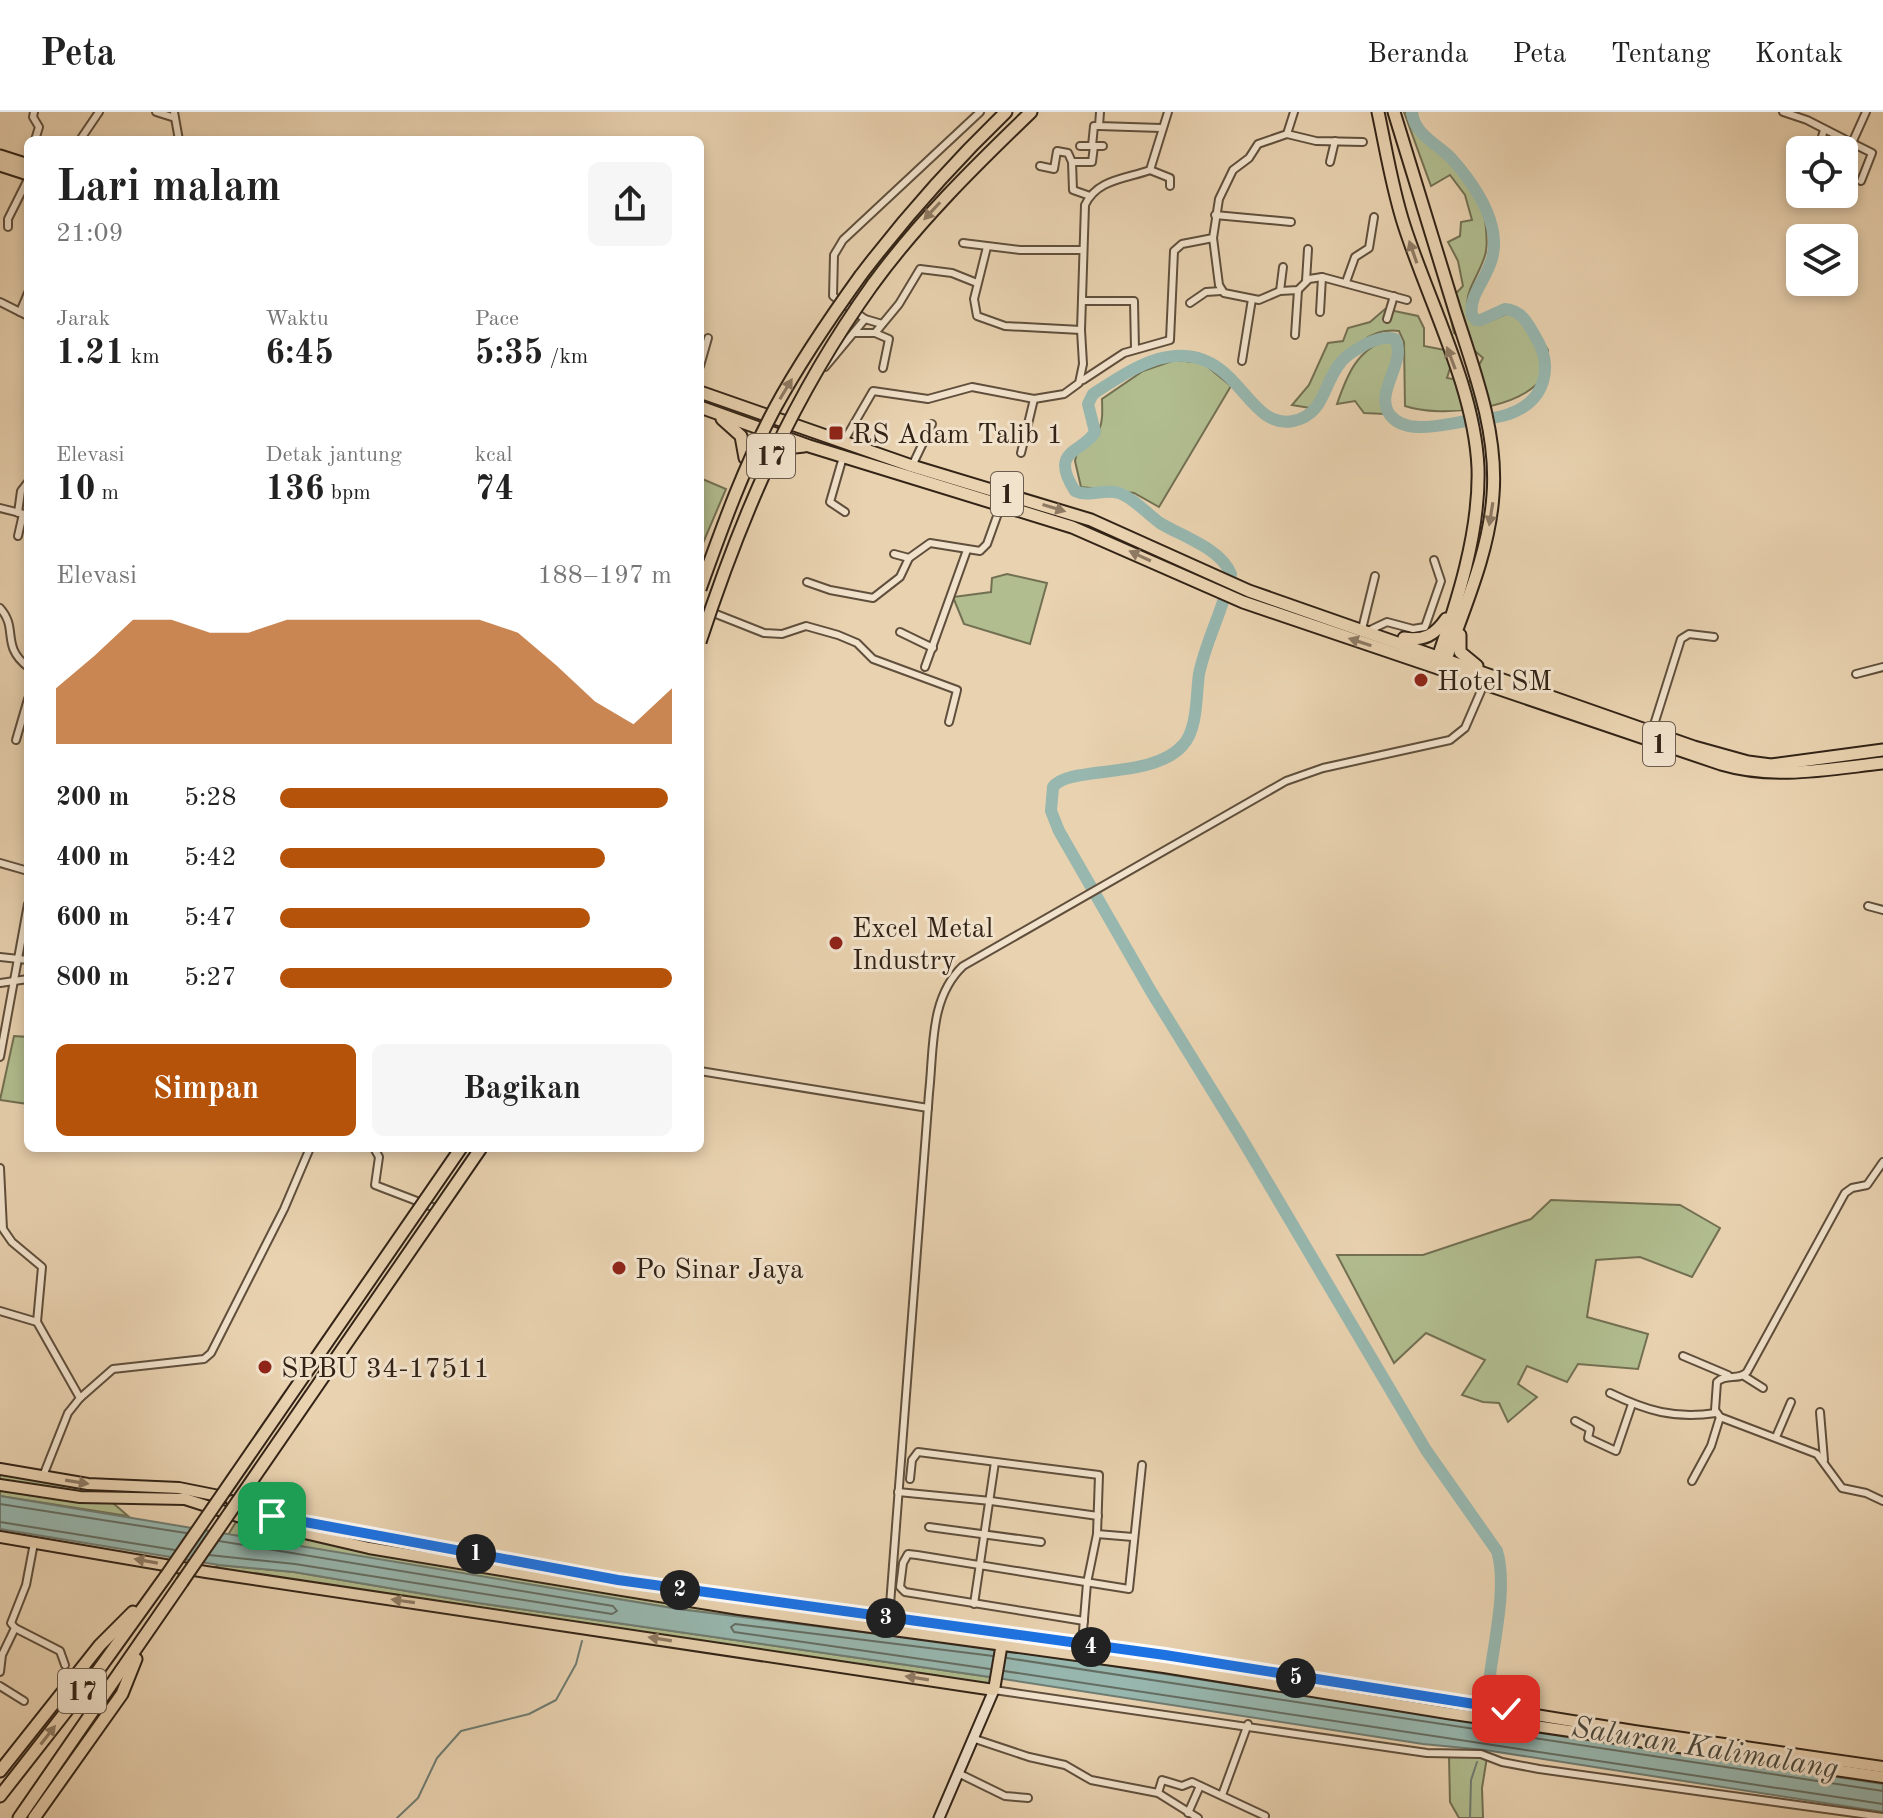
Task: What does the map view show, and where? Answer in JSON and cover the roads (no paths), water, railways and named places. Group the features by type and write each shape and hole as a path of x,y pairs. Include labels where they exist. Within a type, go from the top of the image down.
{"highway":[{"path":"962,154 1000,112"},
{"name":"17","path":"704,579 743,477 775,408 828,321 903,219 962,154 1006,112"},
{"name":"17","path":"704,628 741,525 777,442 809,380 903,242 1031,112"},
{"path":"987,155 1037,112"},
{"path":"1378,112 1403,222 1464,391 1475,443 1478,477 1458,612 1460,652 1473,664 1501,679"},
{"path":"1394,112 1479,389 1491,437 1494,471 1492,511 1440,663"},
{"path":"0,156 24,166"},
{"path":"0,165 24,168"},
{"name":"1","path":"704,393 912,466 1001,505 1089,533 1243,602 1501,679 1732,758 1771,765 1883,750"},
{"path":"706,410 741,436 745,458"},
{"name":"1","path":"706,410 843,456 1091,520 1249,591 1368,631 1484,684 1690,755 1757,773 1802,773 1883,763"},
{"path":"769,415 785,437"},
{"path":"768,473 778,454 786,448 809,446"},
{"path":"1368,631 1424,639 1438,631 1458,612"},
{"name":"17","path":"0,1796 97,1672 163,1580 460,1152"},
{"name":"17","path":"19,1818 146,1637 475,1152"},
{"path":"0,1771 100,1645 163,1580"},
{"path":"34,1818 122,1694 146,1637"}],"main road":[{"path":"704,587 745,458 759,428"},
{"path":"704,625 741,525 785,437"},
{"path":"431,1206 461,1152"},
{"path":"183,1564 431,1206 475,1152"},
{"path":"0,1469 106,1491 185,1499 217,1514 453,1562 1002,1642 1081,1650 1820,1763 1883,1777"},
{"path":"0,1485 57,1494 179,1488 228,1499 292,1521 455,1550 617,1584"},
{"path":"0,1537 995,1687 1002,1642"},
{"path":"453,1562 455,1550"},
{"path":"1820,1763 1883,1767"}],"street":[{"path":"34,112 33,117 39,127 36,136"},
{"path":"83,136 99,112"},
{"path":"156,112 175,115 178,136"},
{"path":"882,324 865,319 833,296 831,281 837,249 913,172 980,112"},
{"path":"1099,126 1100,112"},
{"path":"1150,170 1168,112"},
{"path":"1287,134 1294,112"},
{"path":"1783,112 1837,136"},
{"path":"1855,112 1864,116 1855,136"},
{"path":"1072,162 1092,162 1094,126 1161,128"},
{"path":"1822,136 1824,130"},
{"path":"1221,291 1213,238 1215,215 1235,166 1249,158 1258,144 1287,134 1316,141 1363,142"},
{"path":"1330,162 1335,141"},
{"path":"1080,146 1103,146"},
{"path":"1858,146 1874,155 1861,181"},
{"path":"1040,166 1054,169 1057,151 1068,153 1072,162 1073,190 1090,196"},
{"path":"1081,381 1085,205 1104,184 1150,170 1170,178 1170,186"},
{"path":"8,227 8,219 24,178"},
{"path":"1215,215 1291,222"},
{"path":"1346,282 1355,257 1369,248 1374,217"},
{"path":"844,441 871,393 876,391 928,399 972,387 1034,399 1064,394 1115,358 1170,340 1174,251 1182,244 1213,238"},
{"path":"963,243 987,247 1082,250"},
{"path":"987,247 974,299 977,316 1005,326 1081,330"},
{"path":"1306,281 1308,249"},
{"path":"1280,291 1283,267"},
{"path":"875,333 899,304 920,269 952,273 977,283"},
{"path":"1320,312 1322,277"},
{"path":"1295,335 1298,290 1306,281 1322,277 1407,300"},
{"path":"1172,309 1188,304 1206,292 1221,291 1263,299 1280,291 1298,290"},
{"path":"1387,319 1394,296"},
{"path":"1242,361 1252,299"},
{"path":"1084,301 1134,301 1135,349"},
{"path":"0,302 24,314"},
{"path":"20,312 24,302"},
{"path":"794,423 836,350 865,319"},
{"path":"854,333 875,333 889,339 883,368"},
{"path":"704,352 708,338"},
{"path":"1021,453 1034,399"},
{"path":"912,466 932,424"},
{"path":"843,456 830,502 845,512"},
{"path":"18,536 23,514 21,491 24,487"},
{"path":"807,582 873,598 900,577 909,558 927,543 967,550 980,551 985,548 1001,505"},
{"path":"0,508 23,514"},
{"path":"925,667 967,550"},
{"path":"894,554 909,558"},
{"path":"1368,631 1387,622 1413,629 1425,627 1441,581 1434,560"},
{"path":"1368,631 1375,576"},
{"path":"0,608 7,617 9,647 24,664"},
{"path":"708,611 764,633 782,634 806,626 857,643 873,659 957,690 949,722"},
{"path":"900,632 933,648"},
{"path":"1652,731 1681,639 1689,634 1714,637"},
{"path":"1856,674 1883,667"},
{"path":"888,1624 928,1108 937,1013 948,982 963,966 1286,781 1323,768 1450,740 1465,728 1484,684"},
{"path":"16,740 24,713"},
{"path":"0,863 24,870"},
{"path":"1868,906 1883,910"},
{"path":"0,1057 24,924"},
{"path":"0,957 24,960"},
{"path":"0,983 24,980"},
{"path":"704,1072 928,1108"},
{"path":"43,1476 61,1426 80,1398 120,1367 204,1359 211,1353 284,1209 308,1152"},
{"path":"375,1152 379,1162 375,1185 431,1206"},
{"path":"1744,1376 1845,1193 1867,1185 1883,1162"},
{"path":"0,1168 3,1229 12,1242 38,1261 43,1274 37,1322 80,1398"},
{"path":"0,1312 37,1322"},
{"path":"1683,1356 1732,1377"},
{"path":"1692,1481 1711,1446 1718,1415 1717,1382 1744,1376 1763,1388"},
{"path":"1610,1393 1632,1404 1665,1414 1718,1415 1776,1437 1817,1454 1842,1488 1882,1498"},
{"path":"1776,1437 1791,1402"},
{"path":"1575,1421 1590,1429 1588,1438 1616,1451 1632,1404"},
{"path":"1820,1412 1824,1460"},
{"path":"910,1479 912,1460 918,1452 1099,1475 1097,1534 1087,1583 1081,1650"},
{"path":"974,1604 995,1462"},
{"path":"1084,1621 902,1591 902,1568 906,1556 911,1554 1129,1589 1142,1465"},
{"path":"898,1492 1098,1516"},
{"path":"929,1527 1041,1542"},
{"path":"1097,1534 1133,1537"},
{"path":"0,1672 2,1655 26,1585 34,1543"},
{"path":"0,1621 60,1651 65,1665"},
{"path":"0,1686 24,1701"},
{"path":"939,1818 995,1687 1427,1753 1481,1754 1502,1762 1539,1769 1883,1817"},
{"path":"1222,1795 1248,1724"},
{"path":"975,1739 1065,1765 1091,1780 1158,1793 1198,1818"},
{"path":"960,1774 1005,1796 1028,1798"},
{"path":"1158,1793 1160,1782 1165,1779 1182,1786 1192,1782 1265,1816"},
{"path":"1188,1813 1200,1786"}],"water":[{"path":"0,1496 678,1609 1001,1649 1883,1784 1883,1812 1485,1750 1423,1744 997,1678 478,1603 294,1572 219,1565 0,1529"}],"waterway":[{"path":"1412,112 1422,133 1451,158 1470,182 1481,199 1492,227 1493,255 1475,296 1472,315 1476,320 1481,320 1505,309 1523,318 1541,347 1544,359 1545,370 1538,392 1522,408 1504,416 1437,426 1406,425 1390,415 1385,397 1398,348 1395,339 1380,338 1346,357 1335,370 1318,405 1304,418 1293,421 1276,420 1262,412 1223,372 1206,361 1185,356 1149,362 1093,394 1088,404 1095,432 1066,459 1065,467 1075,491 1086,494 1113,492 1125,496 1160,523 1210,550 1231,574 1202,661 1194,721 1183,745 1169,756 1152,763 1062,780 1053,787 1051,811 1059,831 1152,993 1426,1450 1497,1551 1501,1581 1499,1616 1489,1683"},
{"path":"397,1818 418,1798 437,1758 461,1731 529,1714 556,1700 576,1664 582,1641"},
{"path":"1487,1698 1489,1683"},
{"path":"1470,1818 1471,1780 1477,1762"}],"place":[{"name":"RS Adam Talib 1","path":"836,433"},
{"name":"Hotel SM","path":"1421,680"},
{"name":"Excel Metal Industry","path":"836,943"},
{"name":"Po Sinar Jaya","path":"619,1268"},
{"name":"SPBU 34-17511","path":"265,1367"}],"water label":[{"name":"Saluran Kalimalang","path":"1705,1747"}]}
